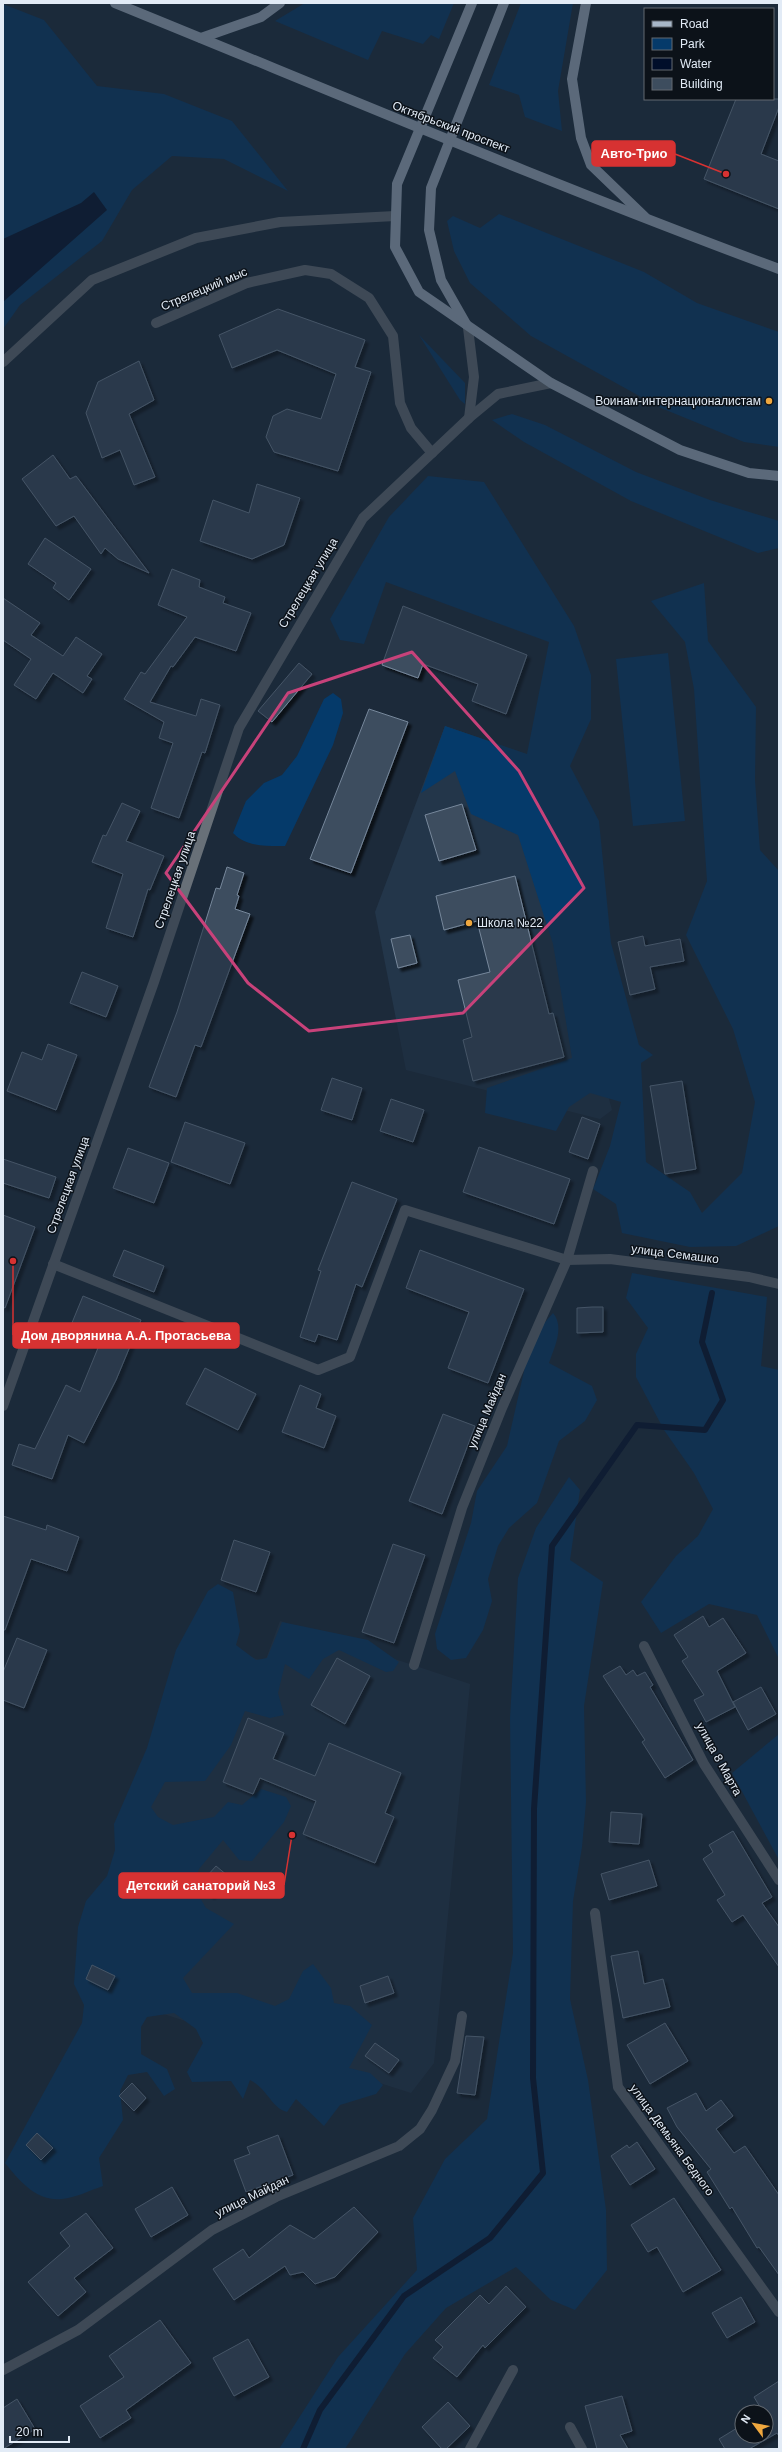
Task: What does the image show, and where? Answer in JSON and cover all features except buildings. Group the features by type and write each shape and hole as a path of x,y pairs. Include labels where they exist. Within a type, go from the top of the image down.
{"main road":[{"name":"Октябрьский проспект","path":"115,3 372,110 520,168 649,221 779,269"},
{"path":"201,38 261,17 280,3"},
{"path":"472,3 397,184 395,247 419,292 468,328 551,382 680,450 749,473 779,476"},
{"path":"468,328 441,280 429,230 431,188 504,3"},
{"path":"586,3 572,79 581,138 591,165 649,221"}],"street":[{"path":"3,362 92,280 196,238 280,222 395,216"},
{"name":"Стрелецкий мыс","path":"156,323 247,283 305,270 331,274 369,298 393,336 400,403 411,428 432,453"},
{"path":"468,328 474,378 469,418"},
{"name":"Стрелецкая улица","path":"3,1406 154,982 239,728 363,518 469,418 498,394 551,382"},
{"name":"улица Майдан","path":"414,1665 462,1508 502,1408 567,1260 593,1171"},
{"name":"улица Семашко","path":"53,1264 318,1370 350,1357 405,1210 567,1260 610,1259 749,1277 779,1284"},
{"name":"улица 8 Марта","path":"644,1646 704,1764 779,1880"},
{"name":"улица Демьяна Бедного","path":"595,1913 618,2087 779,2312"},
{"name":"улица Майдан","path":"3,2370 78,2330 212,2230 276,2197 399,2146 420,2129 432,2110 455,2061 462,2016"},
{"path":"470,2449 513,2370"},
{"path":"570,2427 582,2449"}],"highlighted area":[{"path":"412,652 519,771 584,888 463,1013 309,1031 248,983 166,873 288,693"}],"shaded area":[{"name":"Школа №22","path":"445,726 546,761 564,934 612,1110 600,1119 406,1070 375,912"},
{"path":"280,1621 470,1684 434,2063 411,2093 76,1986 199,1639 265,1662"}],"green space":[{"path":"305,3 454,3 439,39 431,35 423,44 382,31 368,60 275,21"},
{"path":"521,3 573,3 558,91 562,131 525,117 519,95 489,85"},
{"path":"3,4 44,20 97,86 164,94 232,121 288,191 224,159 172,156 132,190 102,241 20,305 3,329"},
{"path":"499,214 644,272 697,303 779,332 779,447 744,442 661,408 531,336 470,283 454,251 447,221 453,216 480,228"},
{"path":"419,335 465,383 465,404 460,400"},
{"path":"512,414 545,425 636,472 710,500 779,521 779,548 758,553 631,501 524,442 492,420"},
{"path":"428,476 484,482 574,626 591,675 591,719 570,766 599,821 611,943 639,1045 653,1055 641,1063 646,1162 690,1192 702,1213 742,1173 755,1102 733,1029 686,935 707,881 694,689 685,642 651,601 704,583 708,641 756,707 755,780 760,850 779,871 779,1226 736,1246 690,1247 622,1233 616,1204 593,1189 610,1146 621,1102 590,1093 569,1107 556,1131 485,1113 487,1088 572,1058 553,944 518,835 471,814 455,771 421,793 445,726 527,754 549,642 386,582 364,644 340,640 330,619 389,517"},
{"path":"668,653 685,821 633,826 616,659"},
{"path":"333,693 341,699 343,713 333,745 285,846 257,845 238,838 233,833 246,801 264,783 282,775 297,756 324,699"},
{"path":"632,1273 767,1297 761,1366 779,1370 779,1659 757,1615 709,1604 661,1633 641,1602 676,1556 698,1536 713,1509 694,1473 664,1430 636,1377 636,1354 648,1328 626,1298"},
{"path":"553,1313 558,1325 558,1331 556,1344 549,1363 592,1386 597,1400 585,1421 559,1441 537,1503 509,1528 498,1546 488,1579 492,1601 483,1630 466,1658 451,1660 437,1649 435,1634 471,1523 477,1491 507,1446 527,1358 540,1328"},
{"path":"569,1477 580,1490 570,1560 603,1582 584,1706 586,1802 582,1847 573,1901 570,1999 588,2080 606,2210 607,2270 575,2310 551,2300 516,2267 446,2308 405,2354 345,2449 279,2449 338,2357 417,2270 413,2218 445,2159 487,2119 513,1953 510,1718 518,1578 536,1528"},
{"path":"218,1584 233,1592 240,1631 236,1645 256,1660 267,1658 282,1622 368,1640 399,1662 393,1671 386,1672 339,1650 323,1659 309,1679 285,1664 278,1693 284,1715 270,1718 245,1711 231,1745 205,1781 165,1782 151,1807 158,1817 173,1825 214,1817 228,1802 242,1805 261,1789 286,1797 291,1806 284,1822 252,1861 239,1860 223,1840 199,1869 193,1886 206,1908 234,1924 183,1978 192,1993 237,1993 275,2006 289,1999 303,1971 313,1964 331,1988 334,2003 350,2006 372,2025 349,2068 370,2073 383,2085 376,2094 340,2105 324,2126 296,2099 287,2112 277,2107 261,2088 250,2080 243,2099 231,2081 192,2082 187,2072 203,2043 196,2029 174,2013 147,2017 141,2027 141,2054 167,2069 175,2089 164,2096 147,2072 128,2075 120,2091 123,2120 99,2158 103,2186 78,2196 62,2199 44,2197 22,2183 5,2163 82,2023 84,2005 74,1984 78,1927 86,1901 107,1876 115,1850 114,1824 147,1748 176,1650 208,1591","holes":["92,1966 108,1990 86,1979"]},
{"path":"779,1734 779,1860 732,1773"}],"water":[{"path":"94,192 107,210 3,302 3,239 81,203"}],"waterway":[{"path":"303,2449 320,2410 404,2296 490,2238 543,2173 533,2078 534,1809 552,1546 637,1425 705,1430 723,1400 702,1342 712,1293"}],"place":[{"name":"Авто-Трио","path":"726,174"},
{"name":"Воинам-интернационалистам","path":"769,401"},
{"name":"Школа №22","path":"469,923"},
{"name":"Дом дворянина А.А. Протасьева","path":"13,1261"},
{"name":"Детский санаторий №3","path":"292,1835"}]}
